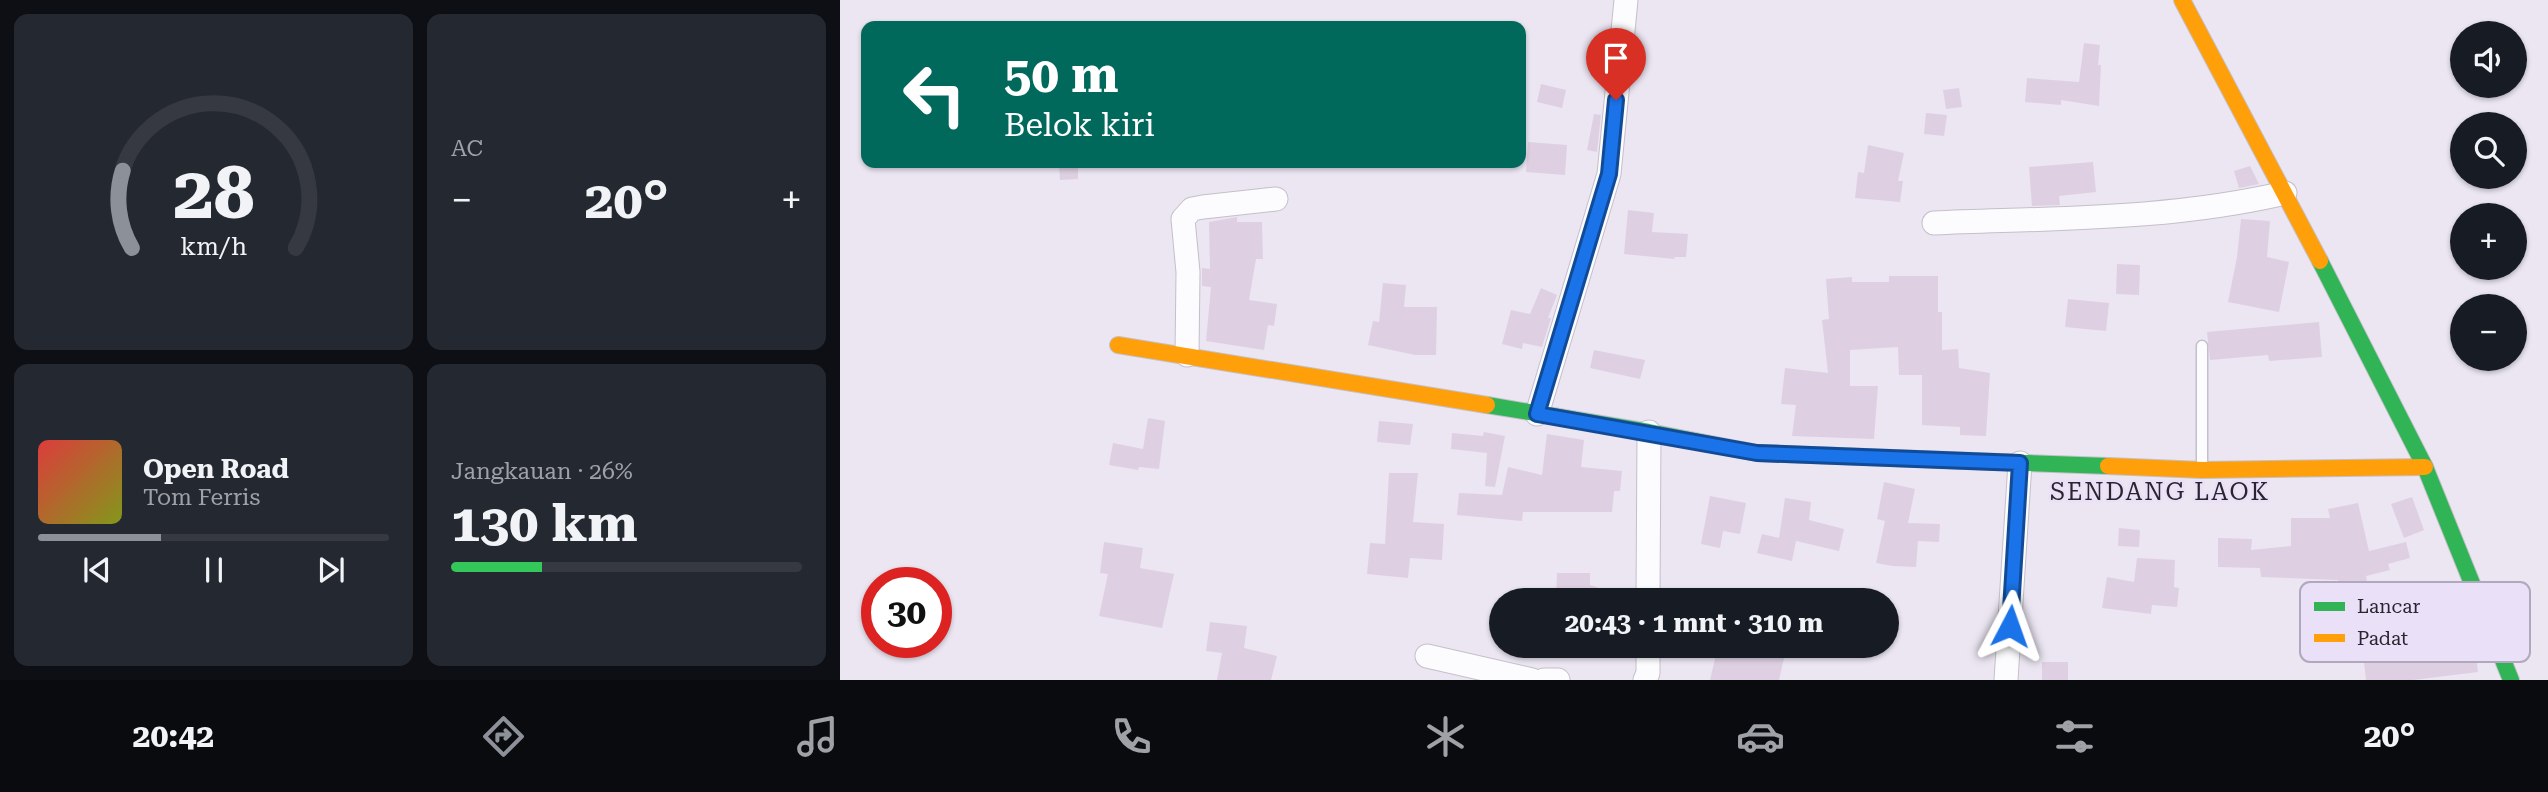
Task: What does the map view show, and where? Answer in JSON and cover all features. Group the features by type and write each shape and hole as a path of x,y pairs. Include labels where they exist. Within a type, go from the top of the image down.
{"street":[{"path":"1537,414 1609,174 1626,0"},
{"path":"2182,0 2285,193 2425,467 2471,582"},
{"path":"1934,223 2150,214 2243,203 2285,193"},
{"path":"1187,355 1188,272 1183,219 1192,209 1276,199"},
{"path":"1118,345 1649,432 1757,453 2202,470 2425,467"},
{"path":"1648,588 1649,432"},
{"path":"2006,680 2020,463"},
{"path":"1427,656 1531,680"},
{"path":"1645,680 1648,658"},
{"path":"2504,662 2511,680"},
{"path":"1544,680 1558,680"}],"lane":[{"path":"2202,346 2202,470"}],"building":[{"path":"2084,43 2100,45 2099,106 2061,100 2061,105 2025,102 2027,78 2079,82"},
{"path":"1541,84 1566,90 1562,108 1537,102"},
{"path":"1959,88 1962,107 1946,109 1943,90"},
{"path":"1926,113 1947,115 1944,136 1924,134"},
{"path":"1594,114 1601,115 1597,152 1587,150"},
{"path":"1528,142 1567,145 1565,175 1526,172"},
{"path":"1868,145 1904,153 1898,181 1903,181 1900,202 1855,198 1858,172 1864,173"},
{"path":"2093,162 2096,192 2059,196 2060,205 2032,206 2029,167"},
{"path":"2250,166 2259,184 2239,188 2234,171"},
{"path":"1059,168 1078,168 1078,179 1060,180"},
{"path":"1628,210 1654,213 1652,232 1688,234 1686,257 1674,259 1624,254"},
{"path":"1237,217 1237,222 1262,222 1263,259 1256,259 1249,300 1277,304 1274,326 1268,325 1264,350 1206,341 1211,287 1202,286 1202,268 1210,269 1209,222"},
{"path":"2241,219 2270,221 2267,257 2289,262 2279,312 2228,302"},
{"path":"2117,264 2140,265 2139,295 2116,294"},
{"path":"1889,276 1938,276 1942,350 1958,349 1959,368 1990,373 1986,436 1960,435 1960,427 1922,425 1922,375 1899,375 1898,347 1850,350 1850,386 1878,386 1874,439 1792,436 1796,405 1781,404 1785,368 1828,373 1822,320 1829,319 1826,279 1852,277 1852,282 1889,282"},
{"path":"1383,283 1406,285 1404,307 1437,307 1436,355 1415,355 1368,345 1373,321 1379,322"},
{"path":"1541,288 1557,295 1548,318 1551,318 1542,347 1523,343 1522,349 1502,344 1511,310 1530,314"},
{"path":"2068,299 2109,303 2106,331 2065,327"},
{"path":"2319,322 2322,357 2269,361 2268,355 2210,360 2207,332"},
{"path":"1594,350 1645,360 1640,379 1590,368"},
{"path":"1148,418 1165,421 1159,469 1139,467 1138,470 1109,465 1113,443 1143,449"},
{"path":"1379,421 1413,424 1410,445 1377,442"},
{"path":"1484,432 1505,436 1495,487 1485,486 1487,453 1451,449 1452,433 1483,436"},
{"path":"1547,434 1584,440 1581,467 1622,471 1620,491 1614,491 1612,512 1523,512 1522,521 1457,515 1459,493 1502,495 1508,467 1542,475"},
{"path":"1389,473 1418,473 1413,522 1444,524 1442,560 1410,558 1408,578 1367,574 1370,543 1385,544"},
{"path":"1884,482 1915,489 1908,523 1940,524 1939,542 1918,541 1916,567 1876,563 1885,521 1877,519"},
{"path":"1710,496 1746,503 1740,534 1723,531 1720,548 1701,544"},
{"path":"2412,497 2424,530 2404,538 2391,504"},
{"path":"1785,498 1811,502 1809,520 1844,529 1839,551 1796,541 1792,561 1757,553 1762,534 1779,538"},
{"path":"2358,503 2369,551 2406,542 2410,558 2388,564 2390,570 2366,576 2367,582 2261,577 2260,568 2218,567 2218,538 2252,539 2251,550 2291,546 2291,518 2330,518 2328,509"},
{"path":"2119,528 2140,530 2139,547 2118,546"},
{"path":"1104,542 1143,548 1140,568 1174,574 1162,628 1099,616 1108,574 1100,573"},
{"path":"2137,558 2175,560 2174,587 2179,588 2177,607 2152,605 2151,614 2102,608 2107,577 2134,582"},
{"path":"1557,573 1590,573 1590,585 1599,588 1556,588"},
{"path":"1210,622 1247,626 1244,648 1277,656 1271,680 1217,680 1222,653 1206,651"},
{"path":"1715,658 1784,658 1779,680 1710,680"},
{"path":"2042,662 2068,662 2068,680 2042,680"},
{"path":"2364,662 2477,662 2478,672 2413,680 2366,680"}],"traffic: fast":[{"path":"2320,261 2425,467 2471,582"},
{"path":"1487,405 1757,453 2108,466"},
{"path":"2504,662 2511,680"}],"traffic: slow":[{"path":"2182,0 2320,261"},
{"path":"1118,345 1487,405"},
{"path":"2108,466 2202,470 2425,467"}],"district":[{"name":"SENDANG LAOK","path":"2160,492"}],"route":[{"path":"1616,100 1609,174 1537,414 1757,453 2020,463 2010,626"}]}
